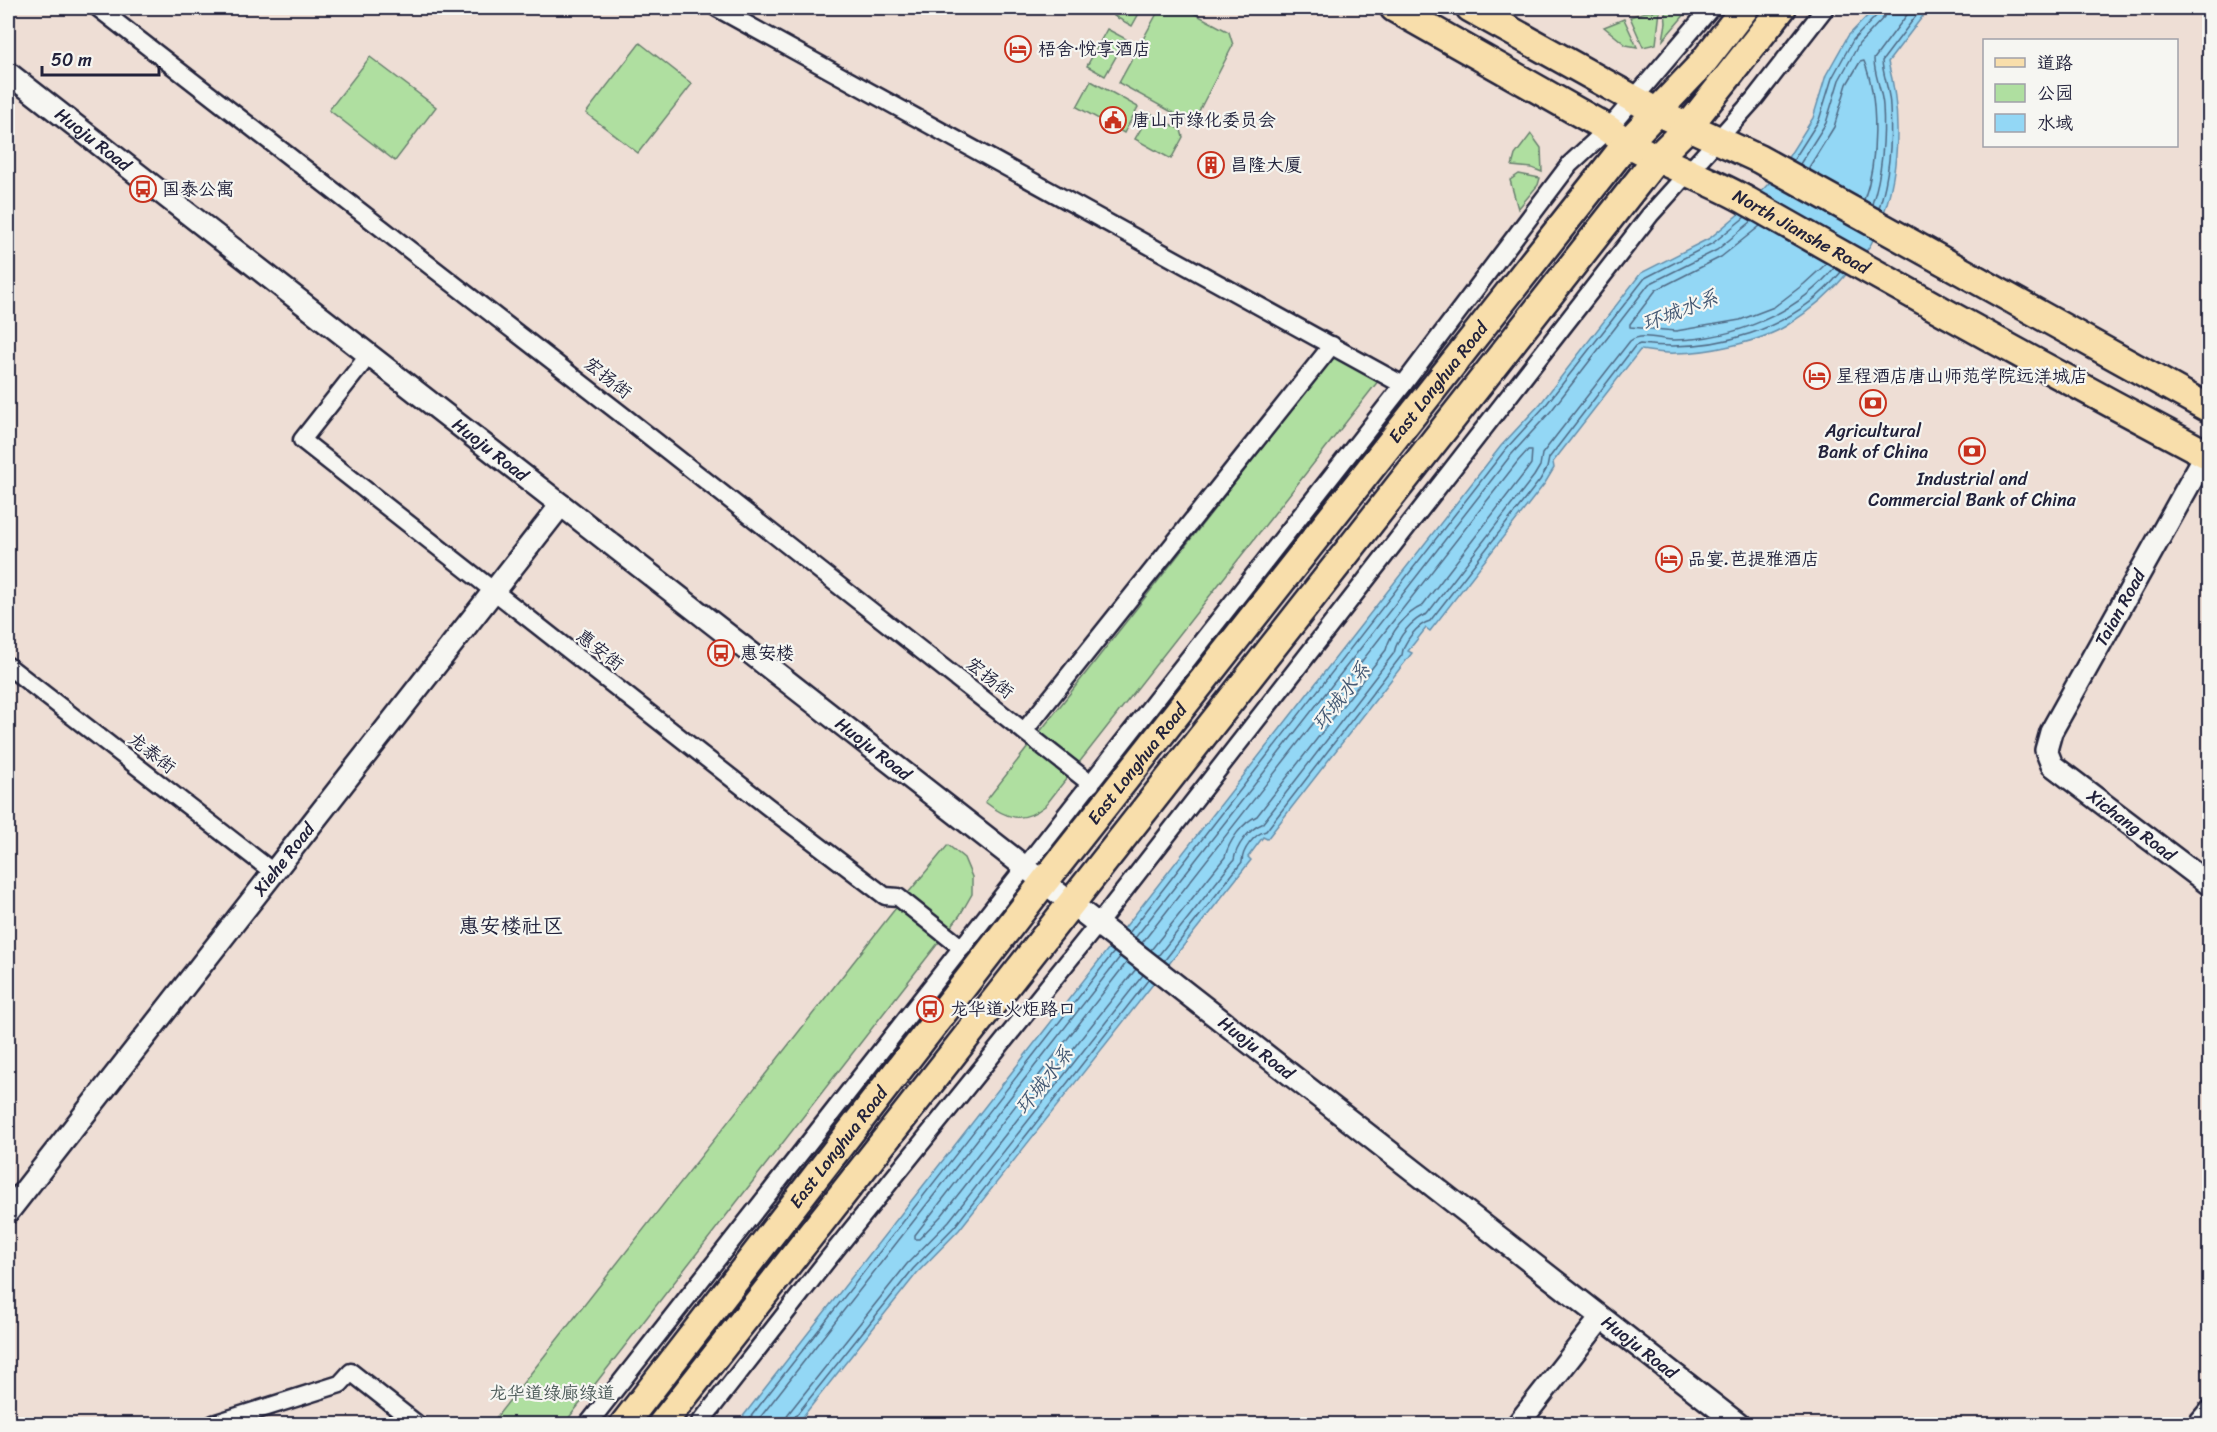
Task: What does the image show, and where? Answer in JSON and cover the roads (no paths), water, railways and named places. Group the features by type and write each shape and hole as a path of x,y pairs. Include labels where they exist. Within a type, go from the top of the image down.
{"main road":[{"name":"North Jianshe Road","path":"1394,8 1656,159 1735,193 1873,273 2208,455"},
{"path":"1470,8 1646,106 1759,159 1896,233 2210,409"},
{"name":"East Longhua Road","path":"624,1425 1035,875 1618,136 1646,106 1701,65 1745,8"},
{"name":"East Longhua Road","path":"662,1425 1656,159 1688,127 1782,8"}],"street":[{"name":"宏扬街","path":"98,8 612,406 1091,784"},
{"path":"717,8 1403,385"},
{"path":"1646,106 1711,8"},
{"path":"699,1425 828,1259 1098,924 1650,215 1755,98 1825,8"},
{"name":"Huoju Road","path":"8,73 1738,1425"},
{"path":"588,1425 962,948 1035,875 1091,784 1403,385 1570,164 1618,136"},
{"path":"1025,730 1332,345"},
{"name":"惠安街","path":"369,355 302,440 857,875 885,896 898,897 962,948"},
{"name":"Taian Road","path":"2052,765 2046,750 2051,732 2208,455"},
{"name":"Xiehe Road","path":"8,1212 561,505"},
{"name":"龙泰街","path":"8,666 273,872"},
{"name":"Xichang Road","path":"2052,765 2210,885"},
{"path":"1518,1425 1601,1318"},
{"path":"213,1425 340,1384 351,1372 417,1425"},
{"path":"2199,1425 2210,1411"}],"water":[{"name":"环城水系","path":"1875,8 1929,8 1888,62 1896,108 1897,131 1893,178 1880,223 1864,254 1821,300 1775,332 1748,342 1702,351 1662,353 1640,350 1553,462 1554,468 1545,483 1430,631 1426,628 1408,651 1412,653 1267,839 1263,837 1248,857 1251,860 959,1230 917,1273 797,1424 737,1424 1501,446 1541,403 1641,273 1710,238 1747,207 1779,172 1813,118 1826,75 1848,36"}],"place":[{"name":"梧舍·悦享酒店","path":"1018,49"},
{"name":"唐山市绿化委员会","path":"1113,120"},
{"name":"昌隆大厦","path":"1211,165"},
{"name":"国泰公寓","path":"143,189"},
{"name":"星程酒店唐山师范学院远洋城店","path":"1817,376"},
{"name":"Agricultural Bank of China","path":"1873,403"},
{"name":"Industrial and Commercial Bank of China","path":"1972,451"},
{"name":"品宴.芭提雅酒店","path":"1669,559"},
{"name":"惠安楼","path":"721,653"},
{"name":"龙华道火炬路口","path":"930,1009"}],"district":[{"name":"惠安楼社区","path":"511,926"}],"park label":[{"name":"龙华道绿廊绿道","path":"552,1393"}]}
